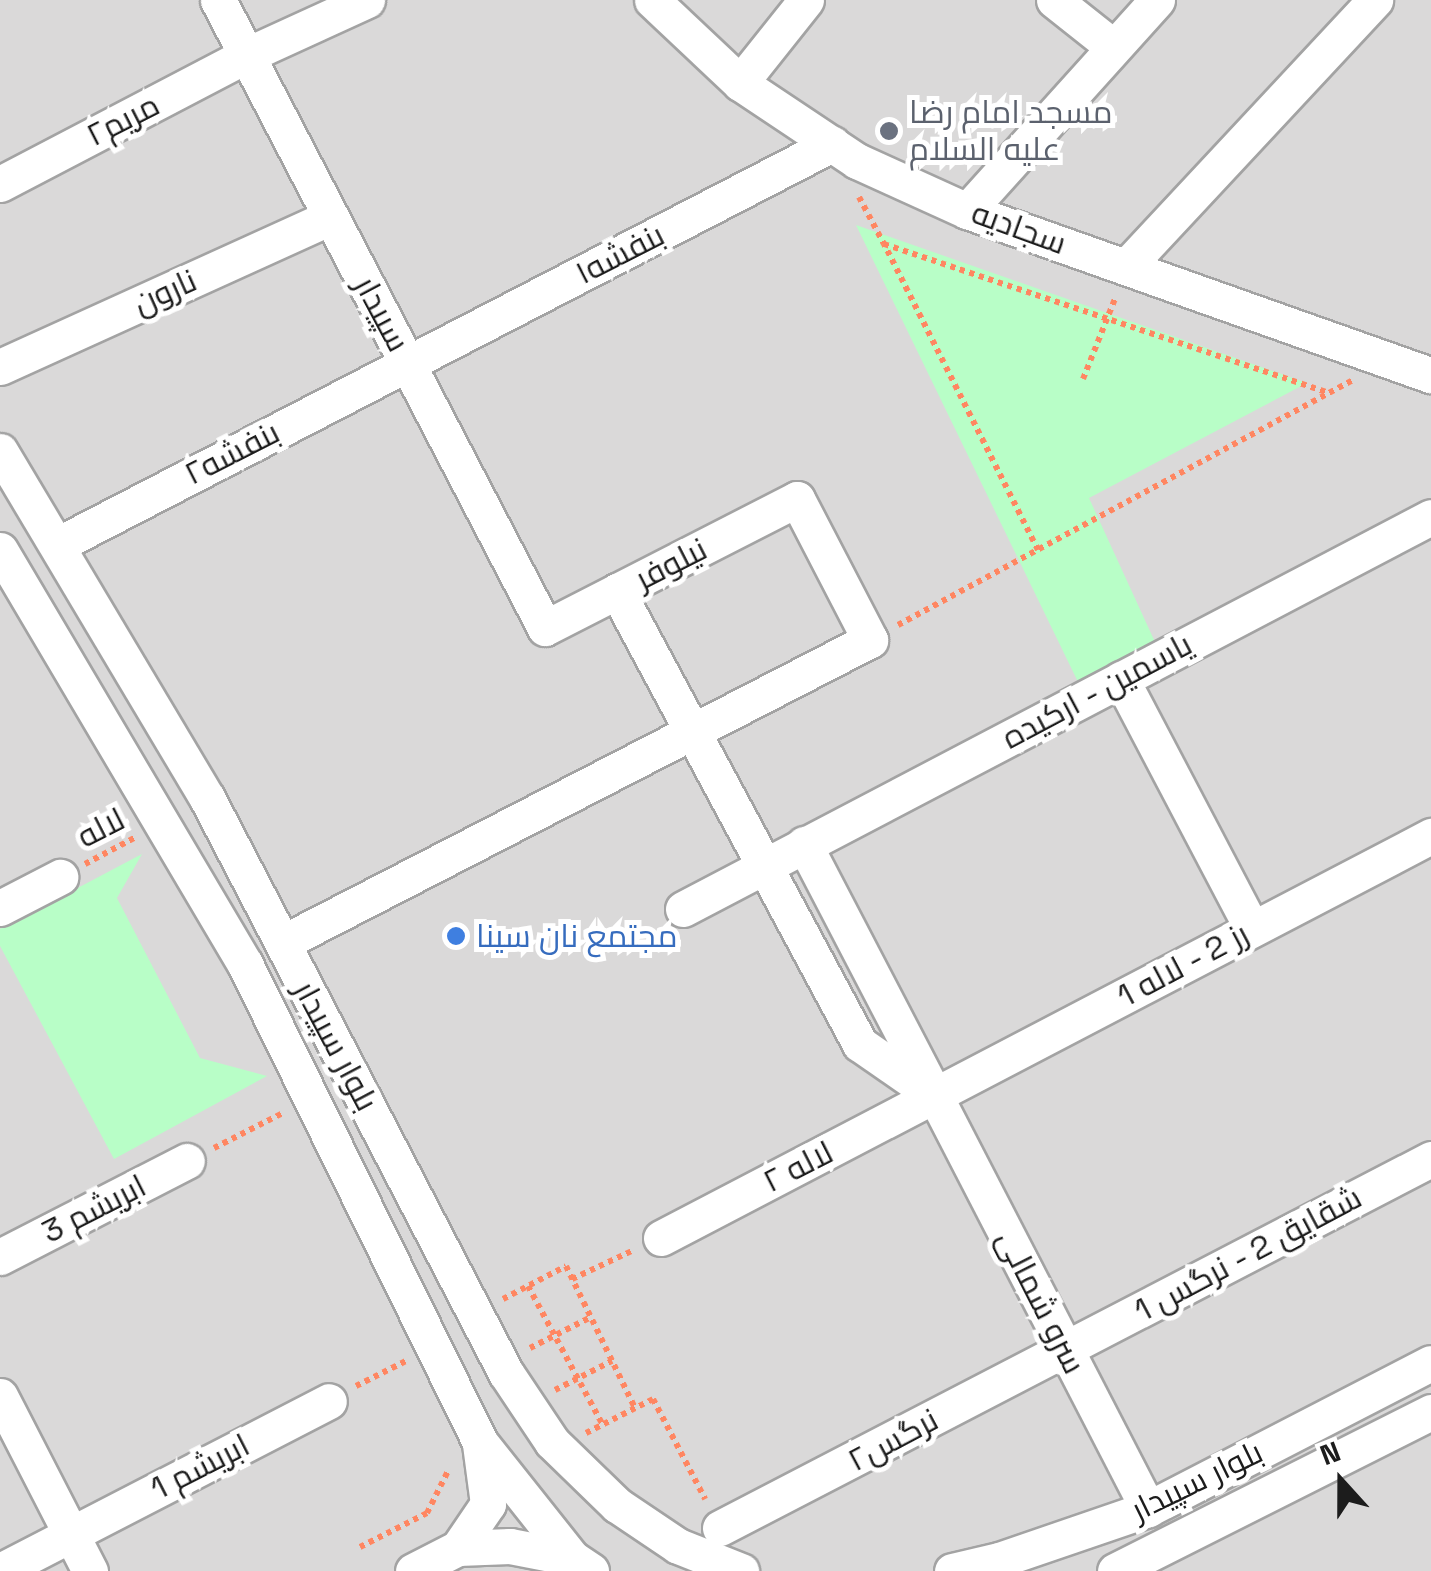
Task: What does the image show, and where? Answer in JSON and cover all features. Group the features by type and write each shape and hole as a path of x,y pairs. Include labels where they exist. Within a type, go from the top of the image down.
{"street":[{"name":"سپیدار","path":"218,0 545,628"},
{"name":"مریم۲","path":"0,184 247,56 367,0"},
{"name":"سجادیه","path":"652,0 740,83 857,161 967,211 1431,376"},
{"path":"740,83 806,0"},
{"path":"1054,0 1112,46"},
{"path":"967,211 1157,0"},
{"path":"1127,266 1376,0"},
{"name":"بنفشه۱","path":"408,363 832,144"},
{"name":"نارون","path":"0,367 331,217"},
{"name":"بنفشه۲","path":"57,545 408,363"},
{"name":"بلوار سپیدار","path":"0,450 207,798 475,1313 527,1404 558,1447 617,1505 678,1546 741,1571"},
{"name":"نیلوفر","path":"545,628 797,498 870,640"},
{"name":"یاسمین - ارکیده","path":"684,910 1431,517"},
{"name":"بلوار سپیدار","path":"0,550 149,831 245,964 298,1105 416,1355 467,1451 582,1564"},
{"name":"سرو شمالی","path":"618,591 860,1044 935,1096"},
{"path":"282,943 870,640"},
{"path":"1120,679 1252,929"},
{"name":"رز 2 - لاله 1","path":"935,1096 1431,836"},
{"name":"سرو شمالی","path":"804,844 1148,1509"},
{"path":"0,908 60,877"},
{"name":"لاله ۲","path":"661,1238 935,1096"},
{"name":"شقایق 2 - نرگس 1","path":"1066,1350 1431,1159"},
{"name":"ابریشم 3","path":"0,1257 187,1162"},
{"name":"نرگس۲","path":"720,1528 1066,1350"},
{"name":"بلوار سپیدار","path":"952,1571 999,1560 1148,1509 1431,1362"},
{"path":"0,1396 90,1571"},
{"name":"ابریشم 1","path":"0,1571 329,1401"},
{"name":"بلوار سپیدار","path":"1116,1571 1172,1560 1431,1412"},
{"path":"458,1548 488,1504 467,1451"},
{"path":"413,1571 458,1548 510,1546 582,1564"}],"path":[{"path":"1038,550 884,244 1329,393"},
{"path":"1084,380 1127,266"},
{"path":"870,640 1390,360"},
{"path":"124,822 149,831 142,854"},
{"name":"لاله","path":"60,877 149,831"},
{"path":"276,1094 298,1105"},
{"path":"294,1130 298,1105"},
{"path":"187,1162 298,1105"},
{"path":"572,1279 661,1238"},
{"path":"475,1313 566,1266 635,1408"},
{"path":"528,1286 602,1425"},
{"path":"501,1362 591,1317"},
{"path":"329,1401 416,1355"},
{"path":"527,1404 612,1361"},
{"path":"558,1447 654,1399 720,1528"},
{"path":"360,1547 427,1513 467,1451"}],"shaded area":[{"path":"0,0 1431,0 1431,1571 0,1571"}],"green space":[{"path":"856,225 1307,383 1089,498 1155,642 1078,682"},
{"path":"142,854 117,898 200,1058 267,1076 114,1159 0,946 0,929"}],"place":[{"name":"مسجد امام رضا علیه السلام","path":"889,131"},
{"name":"مجتمع نان سینا","path":"456,936"}]}
